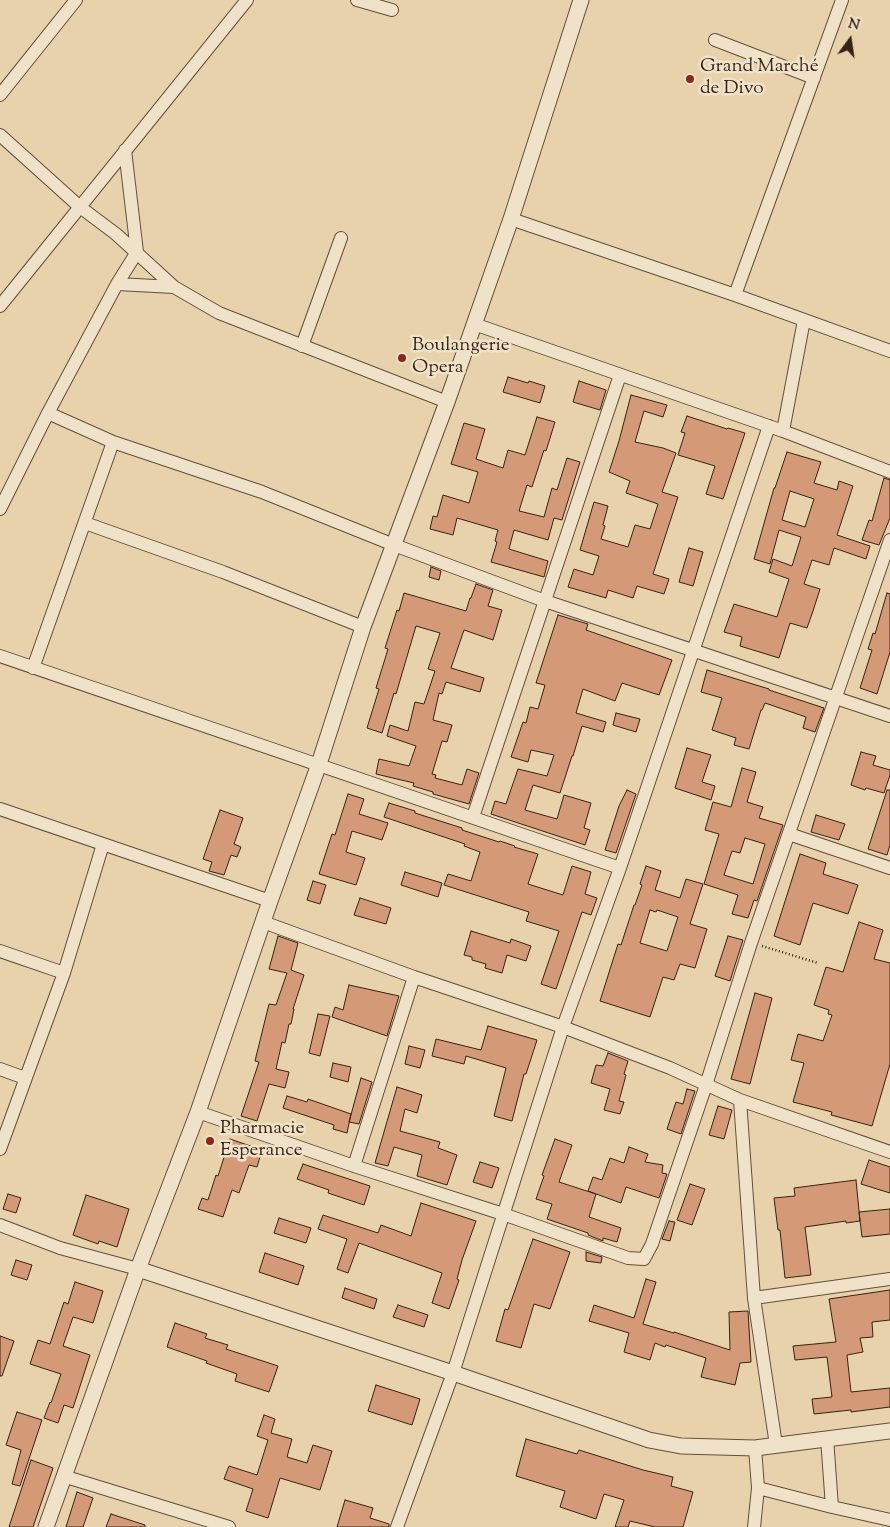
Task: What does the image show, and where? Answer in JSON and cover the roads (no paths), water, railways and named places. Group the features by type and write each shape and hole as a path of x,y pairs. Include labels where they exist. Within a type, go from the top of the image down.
{"street":[{"path":"0,95 76,0"},
{"path":"0,306 247,0"},
{"path":"357,0 392,10"},
{"path":"46,1527 138,1268 198,1112 270,900 319,764 364,627 447,402 511,219 581,0"},
{"path":"735,295 842,0"},
{"path":"715,40 814,78"},
{"path":"0,135 80,207 137,252 174,287 219,312 447,402"},
{"path":"0,508 117,284 137,252 125,150"},
{"path":"511,219 735,295 890,351"},
{"path":"302,346 341,238"},
{"path":"117,284 174,287"},
{"path":"783,432 804,320"},
{"path":"474,324 769,426 890,472"},
{"path":"473,817 620,375"},
{"path":"48,414 113,442 262,492 394,545 545,600 890,716"},
{"path":"397,1527 453,1373 564,1027 620,868 769,426"},
{"path":"33,668 113,442"},
{"path":"85,523 223,572 364,627"},
{"path":"198,1112 628,1258 644,1259 652,1244 706,1085 751,943 890,540"},
{"path":"0,656 620,868"},
{"path":"0,809 270,900"},
{"path":"789,834 890,868"},
{"path":"0,1149 64,972 103,844"},
{"path":"263,922 414,977 564,1027 654,1062 740,1100 890,1152"},
{"path":"0,951 64,972"},
{"path":"354,1166 414,977"},
{"path":"0,1069 25,1078"},
{"path":"740,1100 754,1298 776,1445"},
{"path":"0,1225 60,1248 138,1268 649,1440 681,1446 754,1448 890,1430"},
{"path":"754,1298 890,1279"},
{"path":"828,1438 832,1507"},
{"path":"754,1448 758,1488 754,1527"},
{"path":"63,1476 229,1527"},
{"path":"758,1488 890,1520"}],"place":[{"name":"Grand Marché de Divo","path":"690,79"},
{"name":"Boulangerie Opera","path":"402,358"},
{"name":"Pharmacie Esperance","path":"210,1141"}]}
